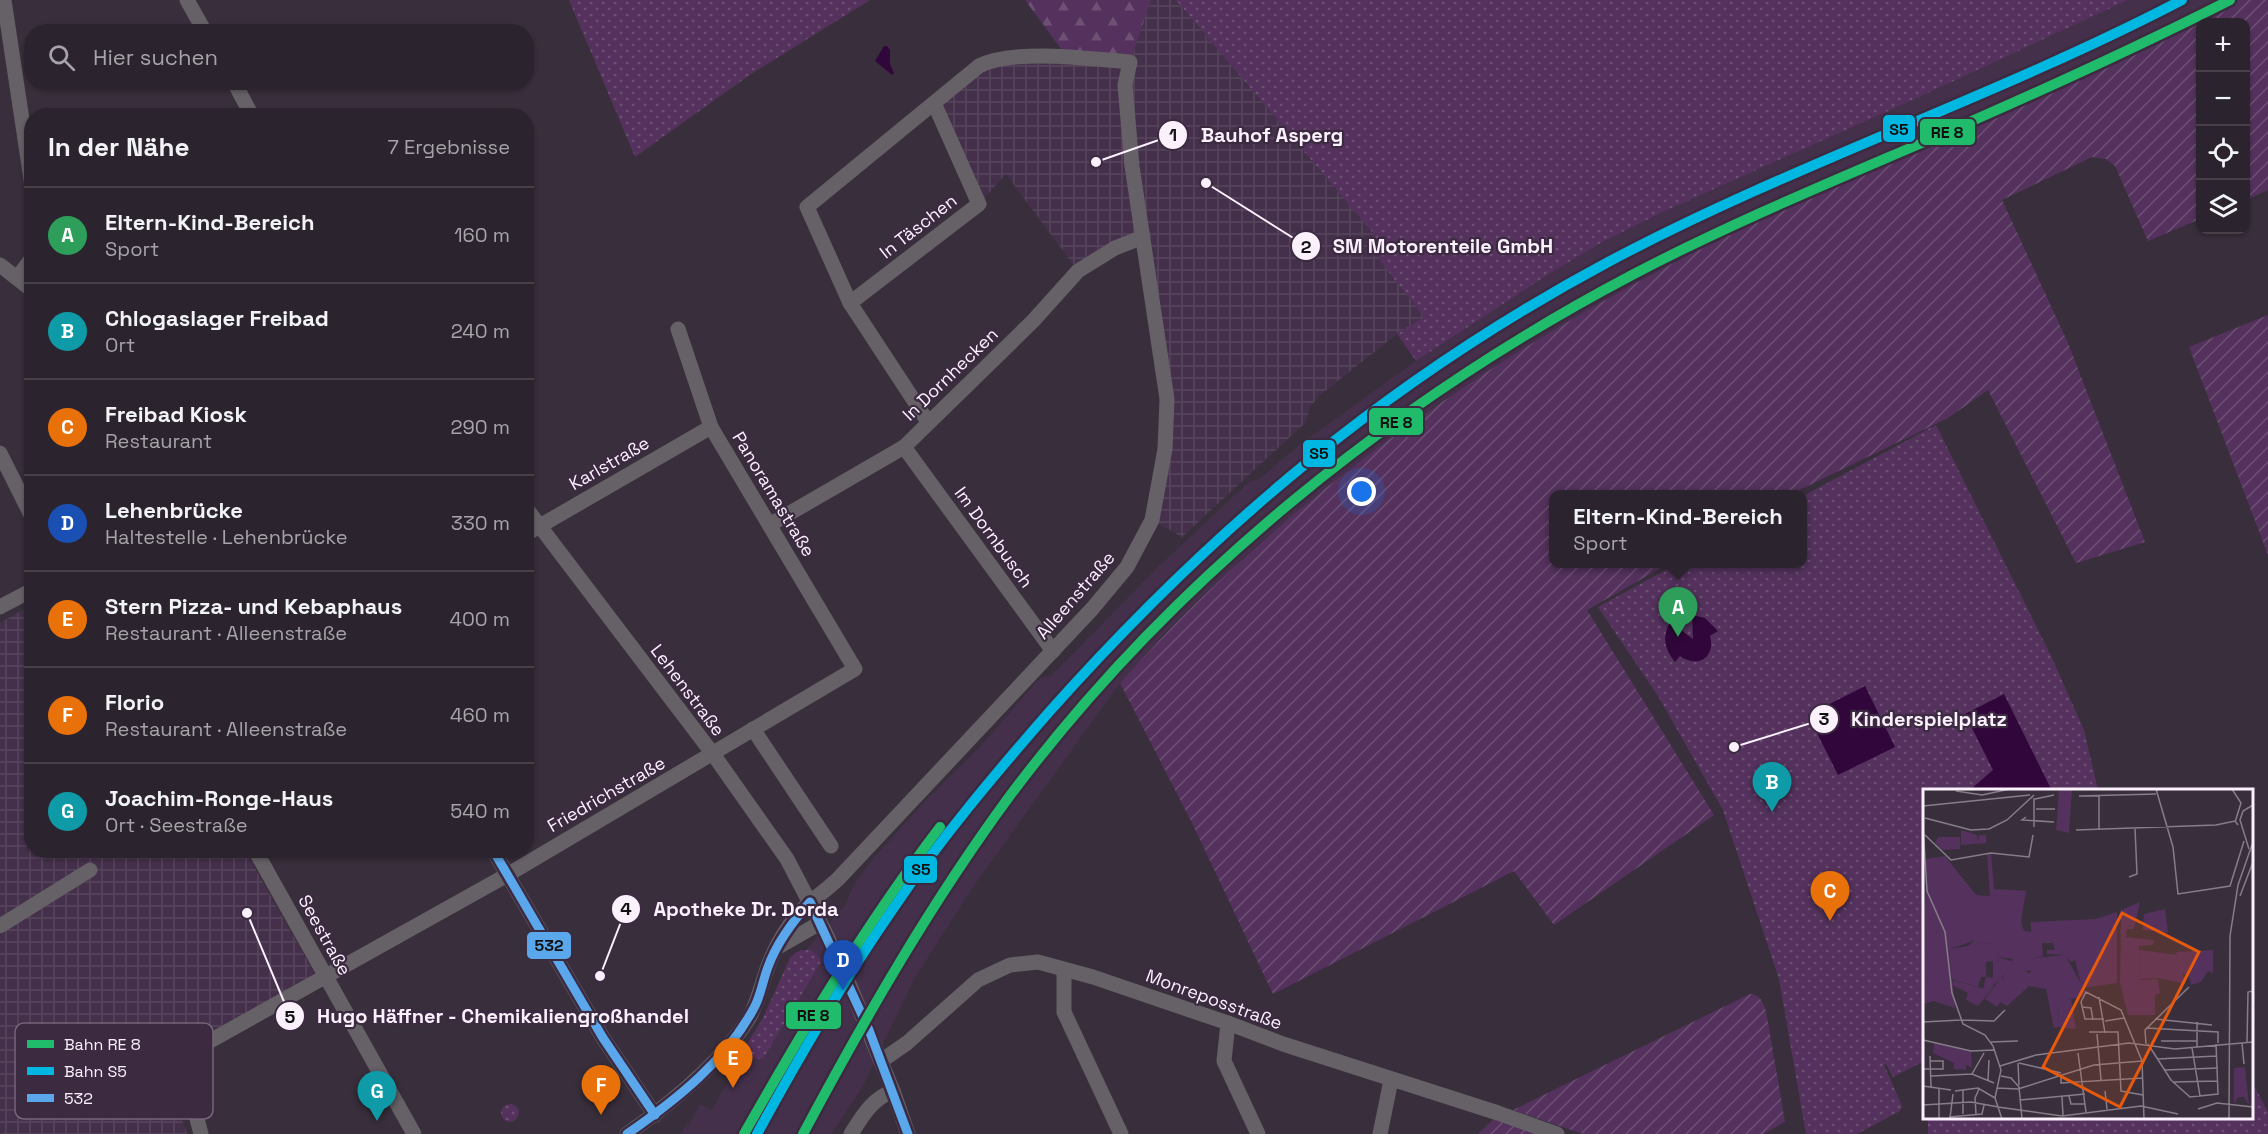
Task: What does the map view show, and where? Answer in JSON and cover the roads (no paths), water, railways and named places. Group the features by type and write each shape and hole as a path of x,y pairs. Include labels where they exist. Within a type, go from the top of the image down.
{"street":[{"path":"4,0 24,133"},
{"path":"187,0 200,24"},
{"name":"Alleenstraße","path":"627,1134 655,1115 715,1060 742,1027 757,1003 766,973 787,929 810,902 822,895 838,879 1092,609 1127,567 1152,520 1165,449 1167,399 1132,166 1125,85 1130,62 1067,57 996,59 979,66 934,103"},
{"path":"238,90 248,108"},
{"path":"928,422 850,303 807,207 934,103"},
{"name":"In Täschen","path":"850,303 979,204 934,103"},
{"name":"In Dornhecken","path":"771,525 904,447 1033,321 1078,271 1116,248 1143,237"},
{"path":"0,265 24,284"},
{"path":"17,278 24,269"},
{"name":"Panoramastraße","path":"678,330 711,427 855,669"},
{"name":"Karlstraße","path":"534,529 711,427"},
{"name":"Im Dornbusch","path":"904,447 1053,651"},
{"path":"0,453 24,501"},
{"name":"Lehenstraße","path":"534,518 713,754 787,859 824,929 876,1046 908,1134"},
{"path":"0,607 24,594"},
{"name":"Friedrichstraße","path":"213,1039 507,874 855,669"},
{"path":"753,729 831,846"},
{"name":"Seestraße","path":"259,858 414,1134"},
{"path":"498,858 603,1038 655,1115"},
{"path":"0,926 90,870"},
{"path":"778,947 824,929"},
{"name":"Monreposstraße","path":"881,1061 895,1052 978,980 1010,965 1038,962 1093,977 1283,1044 1557,1134"},
{"path":"1064,970 1064,1012 1121,1134"},
{"path":"1228,1023 1224,1061 1258,1134"},
{"path":"1380,1134 1391,1080"},
{"path":"851,1134 869,1106 880,1096 893,1091"},
{"name":"Friedrichstraße","path":"197,1119 201,1134"}],"rail line":[{"name":"S5","path":"757,1134 822,1020 875,936 930,857 989,783 1112,643 1176,579 1310,460 1380,406 1453,355 1530,306 1610,261 1751,193 2040,68 2182,0"}],"place":[{"name":"Bauhof Asperg","path":"1096,162"},
{"name":"SM Motorenteile GmbH","path":"1206,183"},
{"name":"Eltern-Kind-Bereich","path":"1678,637"},
{"name":"Kinderspielplatz","path":"1734,747"},
{"name":"Chlogaslager Freibad","path":"1772,812"},
{"name":"Hugo Häffner - Chemikaliengroßhandel","path":"247,913"},
{"name":"Freibad Kiosk","path":"1830,921"},
{"name":"Apotheke Dr. Dorda","path":"600,976"},
{"name":"Lehenbrücke","path":"843,990"},
{"name":"Stern Pizza- und Kebaphaus","path":"733,1088"},
{"name":"Florio","path":"601,1115"},
{"name":"Joachim-Ronge-Haus","path":"377,1121"}]}
